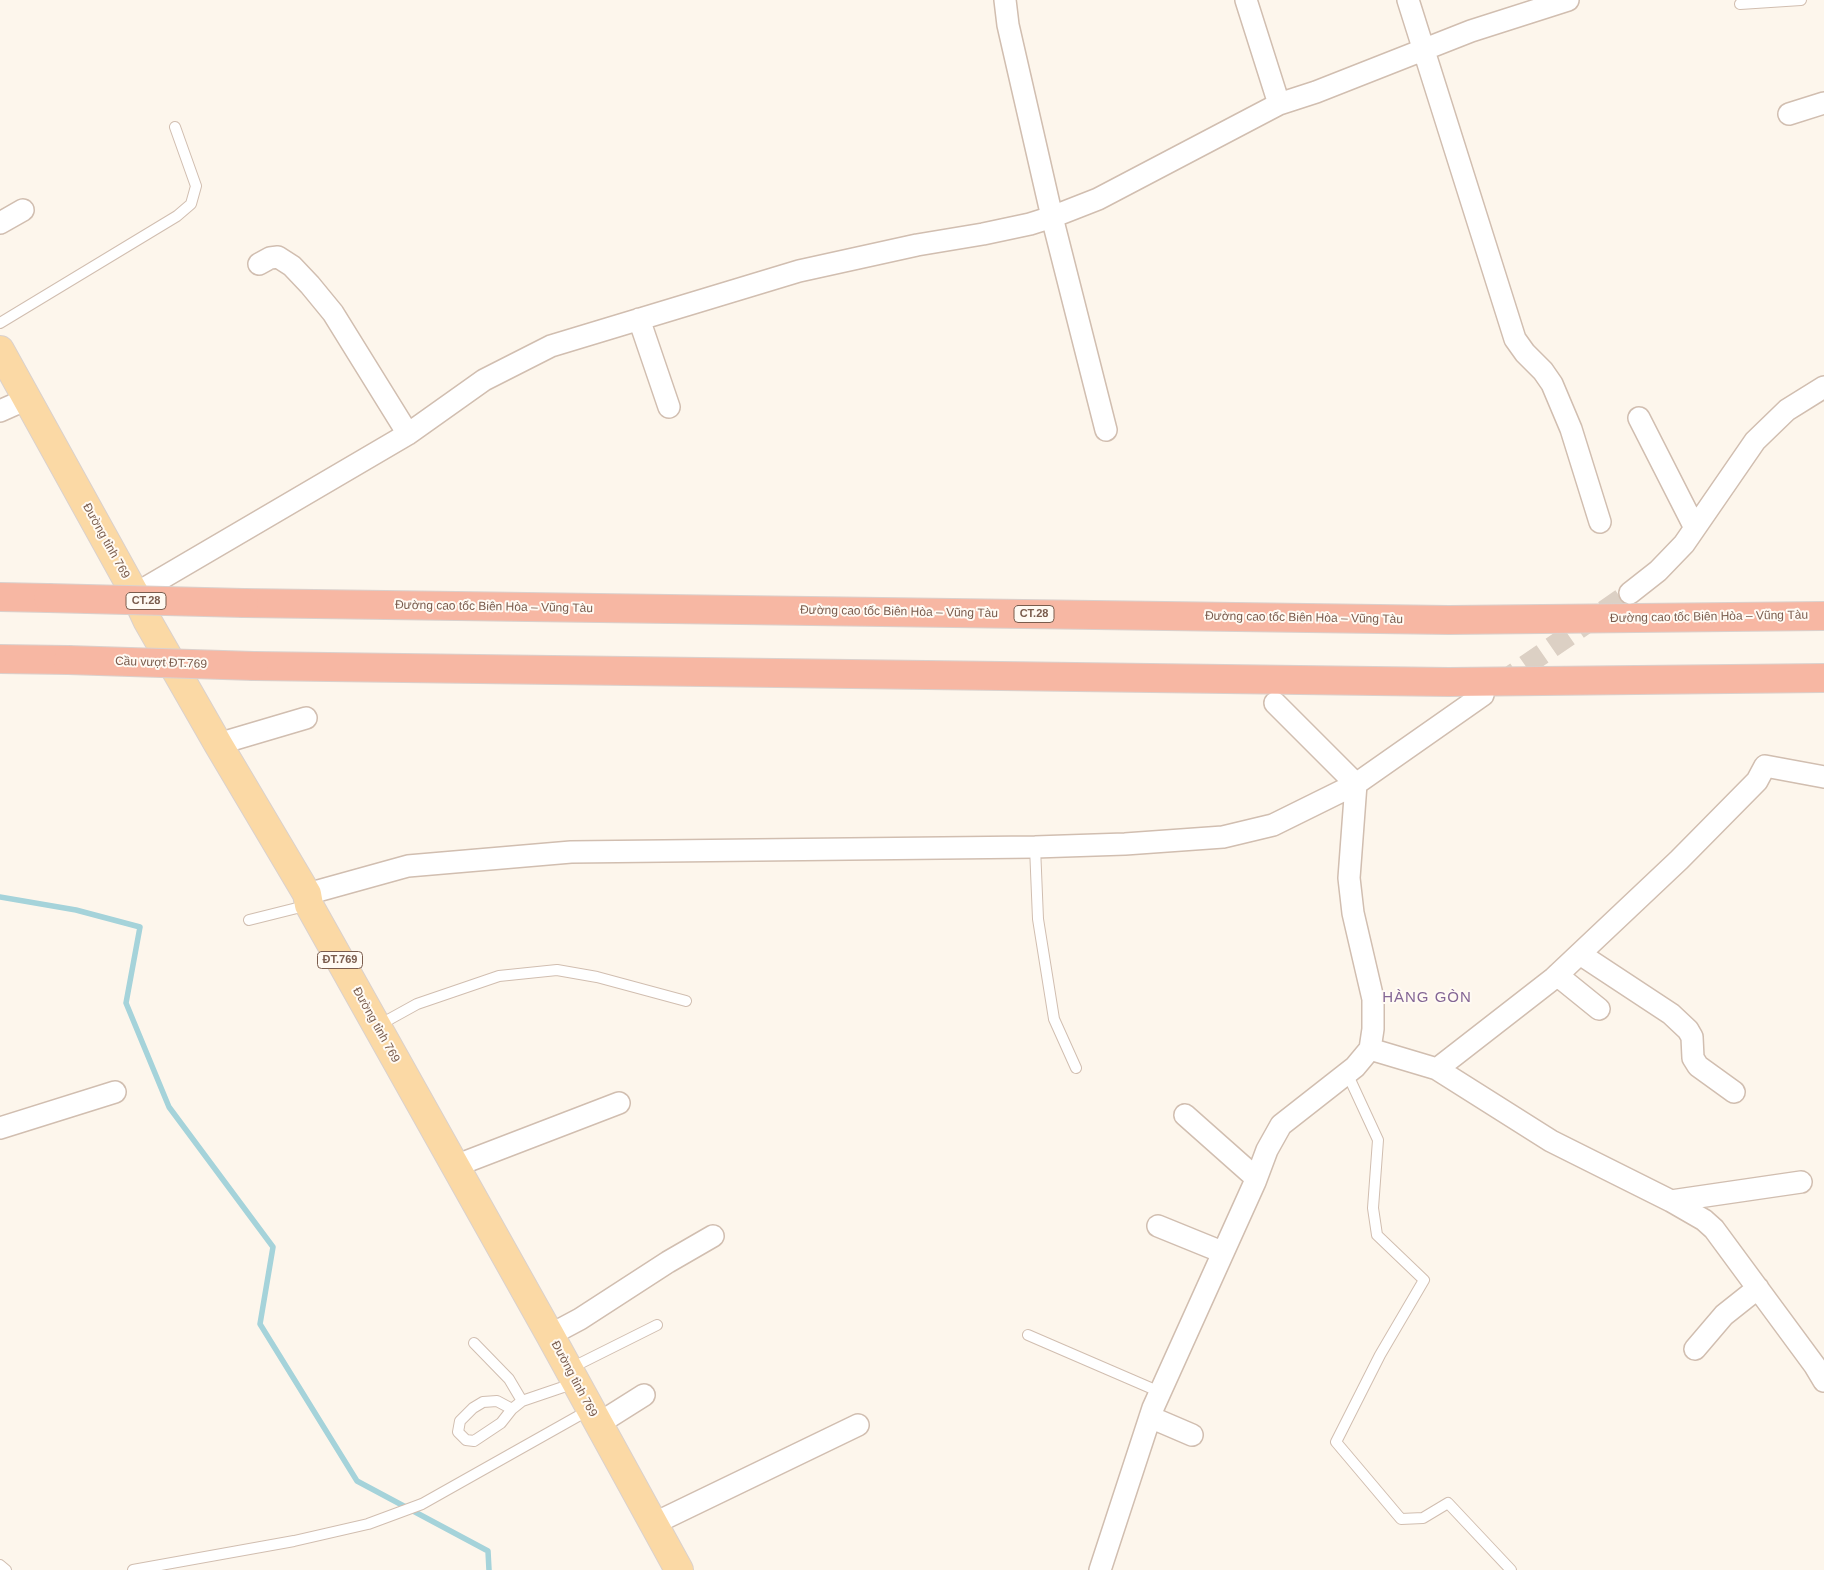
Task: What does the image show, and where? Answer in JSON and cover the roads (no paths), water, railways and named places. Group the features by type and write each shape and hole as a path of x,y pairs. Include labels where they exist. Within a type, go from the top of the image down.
{"highway":[{"name":"Đường cao tốc Biên Hòa – Vũng Tàu","path":"0,597 244,604 1449,620 1824,616"},
{"name":"Cầu vượt ĐT.769","path":"0,659 254,666 1449,682 1824,678"}],"main road":[{"name":"Đường tỉnh 769","path":"0,350 135,594 147,620 308,899 679,1570"}],"street":[{"path":"1005,0 1008,25 1052,217 1106,430"},
{"path":"1246,0 1279,104"},
{"path":"1408,0 1515,339 1552,384 1571,429 1600,522"},
{"path":"135,594 408,434 484,380 551,346 799,271 917,245 1030,224 1052,217 1098,199 1279,104 1423,51 1471,31 1568,0"},
{"path":"1789,114 1824,103"},
{"path":"0,223 23,210"},
{"path":"259,264 270,258 278,257 292,266 310,284 333,313 408,434"},
{"path":"640,319 669,407"},
{"path":"1630,593 1658,571 1684,544 1755,441 1787,410 1824,387"},
{"path":"0,412 27,399"},
{"path":"1639,418 1695,528"},
{"path":"308,899 408,866 571,852 1035,847 1125,844 1223,837 1273,825 1356,784 1483,695"},
{"path":"1100,1570 1150,1417 1267,1150 1280,1125 1356,1067 1370,1049 1373,1029 1373,999 1353,914 1349,878 1356,784 1275,703"},
{"path":"218,744 306,718"},
{"path":"1437,1069 1557,975 1580,954 1679,860 1757,781 1765,766 1824,777"},
{"path":"1580,954 1671,1014 1688,1030 1692,1037 1693,1058 1698,1066 1734,1092"},
{"path":"1557,975 1600,1009"},
{"path":"1370,1049 1437,1069 1551,1141 1671,1201 1704,1220 1714,1229 1758,1288 1816,1366 1824,1381"},
{"path":"0,1128 114,1092"},
{"path":"455,1166 619,1103"},
{"path":"1185,1115 1256,1178"},
{"path":"1671,1201 1801,1182"},
{"path":"1158,1226 1222,1252"},
{"path":"550,1335 580,1319 668,1262 713,1236"},
{"path":"1695,1349 1724,1315 1758,1288"},
{"path":"594,1416 644,1395"},
{"path":"1150,1417 1192,1435"},
{"path":"653,1524 858,1425"}],"lane":[{"path":"1740,4 1801,0"},
{"path":"0,324 177,216 191,204 196,186 175,127"},
{"path":"1035,847 1038,919 1054,1019 1076,1068"},
{"path":"249,920 308,899"},
{"path":"377,1026 417,1004 499,976 557,970 597,976 686,1001"},
{"path":"1347,1073 1378,1140 1373,1208 1378,1235 1424,1280 1380,1355 1336,1442 1401,1519 1423,1518 1448,1503 1511,1570"},
{"path":"512,1409 497,1401 483,1402 473,1408 460,1421 458,1432 466,1440 474,1441 502,1423 512,1409 522,1401 572,1376 657,1325"},
{"path":"1028,1335 1160,1392"},
{"path":"474,1343 509,1379 522,1401"},
{"path":"133,1570 294,1541 368,1524 398,1514 422,1504 594,1416"},
{"path":"0,1566 6,1570"}],"waterway":[{"path":"0,897 76,910 140,927 126,1003 169,1107 273,1247 260,1324 357,1481 488,1551 489,1570"}],"tunnel":[{"path":"1499,684 1630,593"}],"district":[{"name":"HÀNG GÒN","path":"1427,998"}]}
